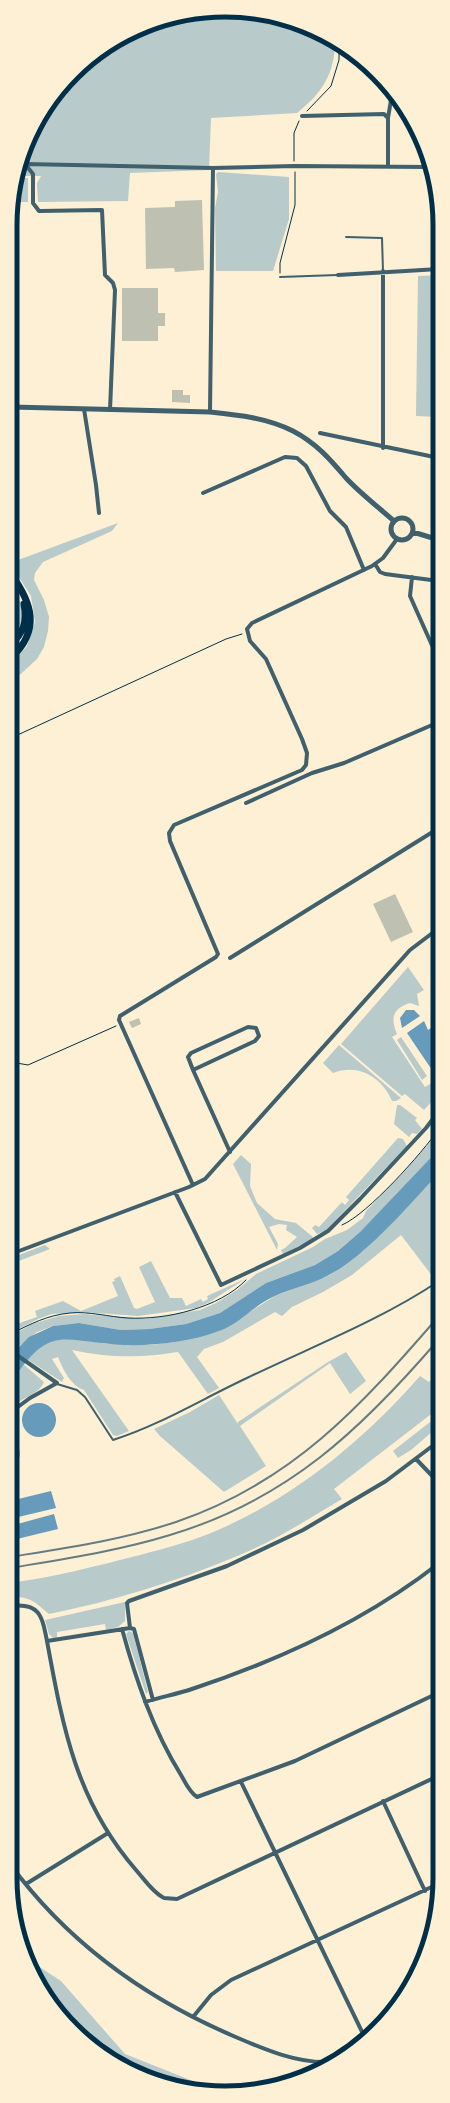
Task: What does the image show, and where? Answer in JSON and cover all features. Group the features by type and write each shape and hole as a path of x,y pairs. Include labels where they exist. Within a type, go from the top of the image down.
{"highway":[{"path":"17,583 27,598 30,622 23,644 17,651"},
{"path":"17,588 23,598 25,611 22,630 17,636"}],"street":[{"path":"388,167 388,118 391,99"},
{"path":"302,116 384,114 388,118"},
{"path":"26,164 213,168 294,166 425,167"},
{"path":"26,166 34,174 33,203 39,211 102,210 106,275 113,283 115,290 110,410"},
{"path":"210,412 213,168"},
{"path":"338,275 383,271 433,269"},
{"path":"383,271 383,448"},
{"path":"17,407 210,412 250,417 294,432 324,453 346,478 394,521"},
{"path":"84,409 99,513"},
{"path":"320,433 383,448 433,457"},
{"path":"203,493 285,457 297,458 306,466 330,511 346,527 364,570"},
{"path":"403,517 409,520 413,525 413,532 406,539 397,539 391,531 394,521 403,517"},
{"path":"413,532 433,538"},
{"path":"193,1185 121,1024 120,1016 216,957 218,954 170,841 169,833 174,825 302,770 306,765 307,753 266,659 250,641 246,633 252,623 375,564 383,558 397,539"},
{"path":"375,564 380,572 385,574 433,580"},
{"path":"412,577 410,596 433,647"},
{"path":"246,803 318,771 344,763 433,725"},
{"path":"230,958 433,832"},
{"path":"17,1252 193,1185 208,1176 413,947 433,932"},
{"path":"193,1070 255,1041 259,1036 256,1028 248,1027 189,1054 188,1059 230,1152"},
{"path":"175,1192 221,1285 316,1240 332,1227 433,1119"},
{"path":"17,1355 57,1384 30,1398 17,1407"},
{"path":"130,1628 127,1603 133,1599 189,1581 227,1566 291,1536 363,1495 433,1446"},
{"path":"416,1459 433,1478"},
{"path":"145,1702 191,1689 234,1674 308,1643 383,1603 433,1568"},
{"path":"17,1606 27,1605 36,1610 42,1618 60,1715 68,1746 89,1798 108,1833 138,1873 158,1894 167,1899 177,1899 433,1778"},
{"path":"47,1641 122,1629 134,1629 153,1700"},
{"path":"122,1629 145,1702 169,1755 194,1795 199,1797 300,1759 433,1695"},
{"path":"241,1782 363,2033"},
{"path":"383,1801 426,1890"},
{"path":"26,1884 108,1833"},
{"path":"17,1873 62,1923 111,1966 150,1993 193,2017 273,2052 304,2060 323,2062"},
{"path":"193,2017 206,2001 225,1984 433,1886"}],"lane":[{"path":"346,237 382,238 383,271"},
{"path":"280,277 338,275"},
{"path":"57,1384 77,1390 85,1396 113,1440 138,1432 218,1391 396,1308 433,1285"}],"path":[{"path":"280,277 280,263 295,205 294,133 302,116 331,86 339,60 339,51"},
{"path":"17,735 226,639 246,633"},
{"path":"17,1063 28,1065 121,1024"},
{"path":"332,1227 344,1224 371,1204 433,1138"},
{"path":"17,1331 40,1319 72,1312 128,1318 188,1311 213,1302 245,1281"}],"shaded area":[{"path":"211,17 239,17 266,21 292,28 317,38 335,48 332,65 325,82 306,106 297,113 211,118 209,170 130,173 128,201 38,202 37,183 41,176 23,176 38,133 52,109 78,78 98,60 133,38 158,28 184,21"},
{"path":"218,172 289,177 289,219 273,271 216,271 215,208 218,192 216,174"},
{"path":"22,178 28,178 28,202 18,202"},
{"path":"433,275 433,417 416,416 418,276"},
{"path":"118,523 112,531 43,562 35,573 34,580 44,600 49,617 48,631 44,647 37,659 17,677 17,657 27,646 35,622 31,596 17,574 17,558 18,560"},
{"path":"17,594 22,612 17,631"},
{"path":"408,967 424,990 417,994 419,1006 410,1003 404,1005 394,1014 394,1023 397,1034 392,1037 425,1087 433,1082 433,1100 424,1110 405,1094 402,1096 341,1044"},
{"path":"401,1037 427,1076 422,1080 397,1040"},
{"path":"339,1045 401,1098 396,1101 392,1101 388,1092 376,1079 360,1071 342,1070 333,1073 323,1063"},
{"path":"397,1105 400,1105 417,1118 415,1120 422,1129 417,1134 412,1133 409,1137 394,1124"},
{"path":"398,1138 403,1139 407,1146 325,1231 317,1234 312,1228 315,1225 319,1227 342,1202 345,1205 349,1200 346,1197"},
{"path":"433,1139 433,1155 360,1232 338,1251 315,1265 266,1283 220,1313 186,1324 149,1329 121,1330 79,1323 53,1326 37,1332 17,1348 17,1333 32,1324 59,1316 84,1314 146,1319 200,1310 216,1303 237,1290 256,1274 313,1247 325,1239 347,1230 363,1218 366,1211 404,1172"},
{"path":"241,1155 251,1164 250,1186 257,1203 275,1219 296,1223 313,1237 311,1240 283,1254 281,1250 297,1237 286,1230 287,1225 279,1224 269,1227 278,1244 277,1250 233,1164"},
{"path":"433,1179 433,1277 401,1235 352,1275 323,1292 292,1307 282,1316 275,1312 223,1342 204,1349 197,1357 219,1388 208,1394 178,1352 138,1356 111,1356 72,1350 129,1431 117,1436 113,1435 84,1390 79,1388 71,1381 62,1367 58,1357 52,1359 64,1378 62,1382 27,1359 40,1347 53,1341 65,1339 78,1339 107,1344 151,1345 175,1342 219,1331 275,1296 330,1275 363,1251"},
{"path":"45,1245 50,1249 17,1262 17,1256"},
{"path":"151,1261 170,1298 182,1298 186,1306 201,1299 203,1302 208,1299 207,1296 245,1279 208,1303 196,1308 138,1316 82,1312 52,1314 38,1319 17,1330 17,1324 37,1317 35,1311 63,1301 81,1311 118,1296 112,1282 120,1276 134,1308 137,1309 155,1302 139,1267"},
{"path":"346,1352 366,1381 350,1394 330,1363 240,1426 266,1466 224,1492 154,1429 190,1412 219,1395 238,1424 238,1422 328,1362"},
{"path":"23,1364 44,1382 38,1390 17,1404 17,1374"},
{"path":"420,1376 429,1382 433,1377 433,1413 334,1489 342,1499 276,1538 249,1551 190,1575 120,1597 73,1609 49,1614 32,1601 17,1597 17,1582 75,1571 170,1547 209,1534 247,1516 275,1501 327,1464 352,1444 398,1400"},
{"path":"433,1420 433,1431 411,1450 398,1458 393,1451"},
{"path":"125,1602 125,1621 118,1627 106,1630 105,1624 57,1632 57,1638 53,1638 49,1634 45,1620"},
{"path":"129,1631 133,1633 148,1692 146,1694 126,1634"},
{"path":"36,1964 61,1981 125,2054 200,2084 171,2079 145,2070 133,2065 98,2043 78,2025 60,2005 52,1994"}],"water":[{"path":"406,1010 414,1010 420,1016 402,1028 400,1018"},
{"path":"424,1021 428,1030 433,1027 433,1072 407,1033"},
{"path":"433,1155 433,1179 373,1242 358,1255 329,1275 274,1296 226,1328 196,1338 148,1345 124,1345 72,1340 59,1340 48,1343 37,1351 17,1375 17,1349 29,1337 53,1326 79,1323 121,1330 149,1329 186,1324 220,1313 266,1283 315,1265 338,1251 360,1232"},
{"path":"39,1403 51,1408 56,1420 51,1432 39,1437 27,1432 22,1420 27,1408"},
{"path":"17,1445 20,1454 17,1462"},
{"path":"51,1491 56,1508 17,1517 17,1499"},
{"path":"54,1514 58,1529 17,1539 17,1524"}],"building":[{"path":"202,200 204,270 175,272 174,268 146,269 145,208 175,207 175,201"},
{"path":"122,288 158,288 158,313 165,313 165,326 158,326 158,341 122,341"},
{"path":"172,390 183,390 183,395 190,395 190,403 172,402"},
{"path":"395,894 413,932 391,942 373,904"},
{"path":"139,1018 141,1024 132,1028 129,1022"}],"railway":[{"path":"17,1556 94,1543 156,1528 176,1522 218,1505 255,1486 290,1463 322,1438 381,1381 433,1323"},
{"path":"17,1567 91,1554 150,1541 212,1520 250,1502 286,1482 319,1458 350,1432 381,1403 433,1346"}]}
